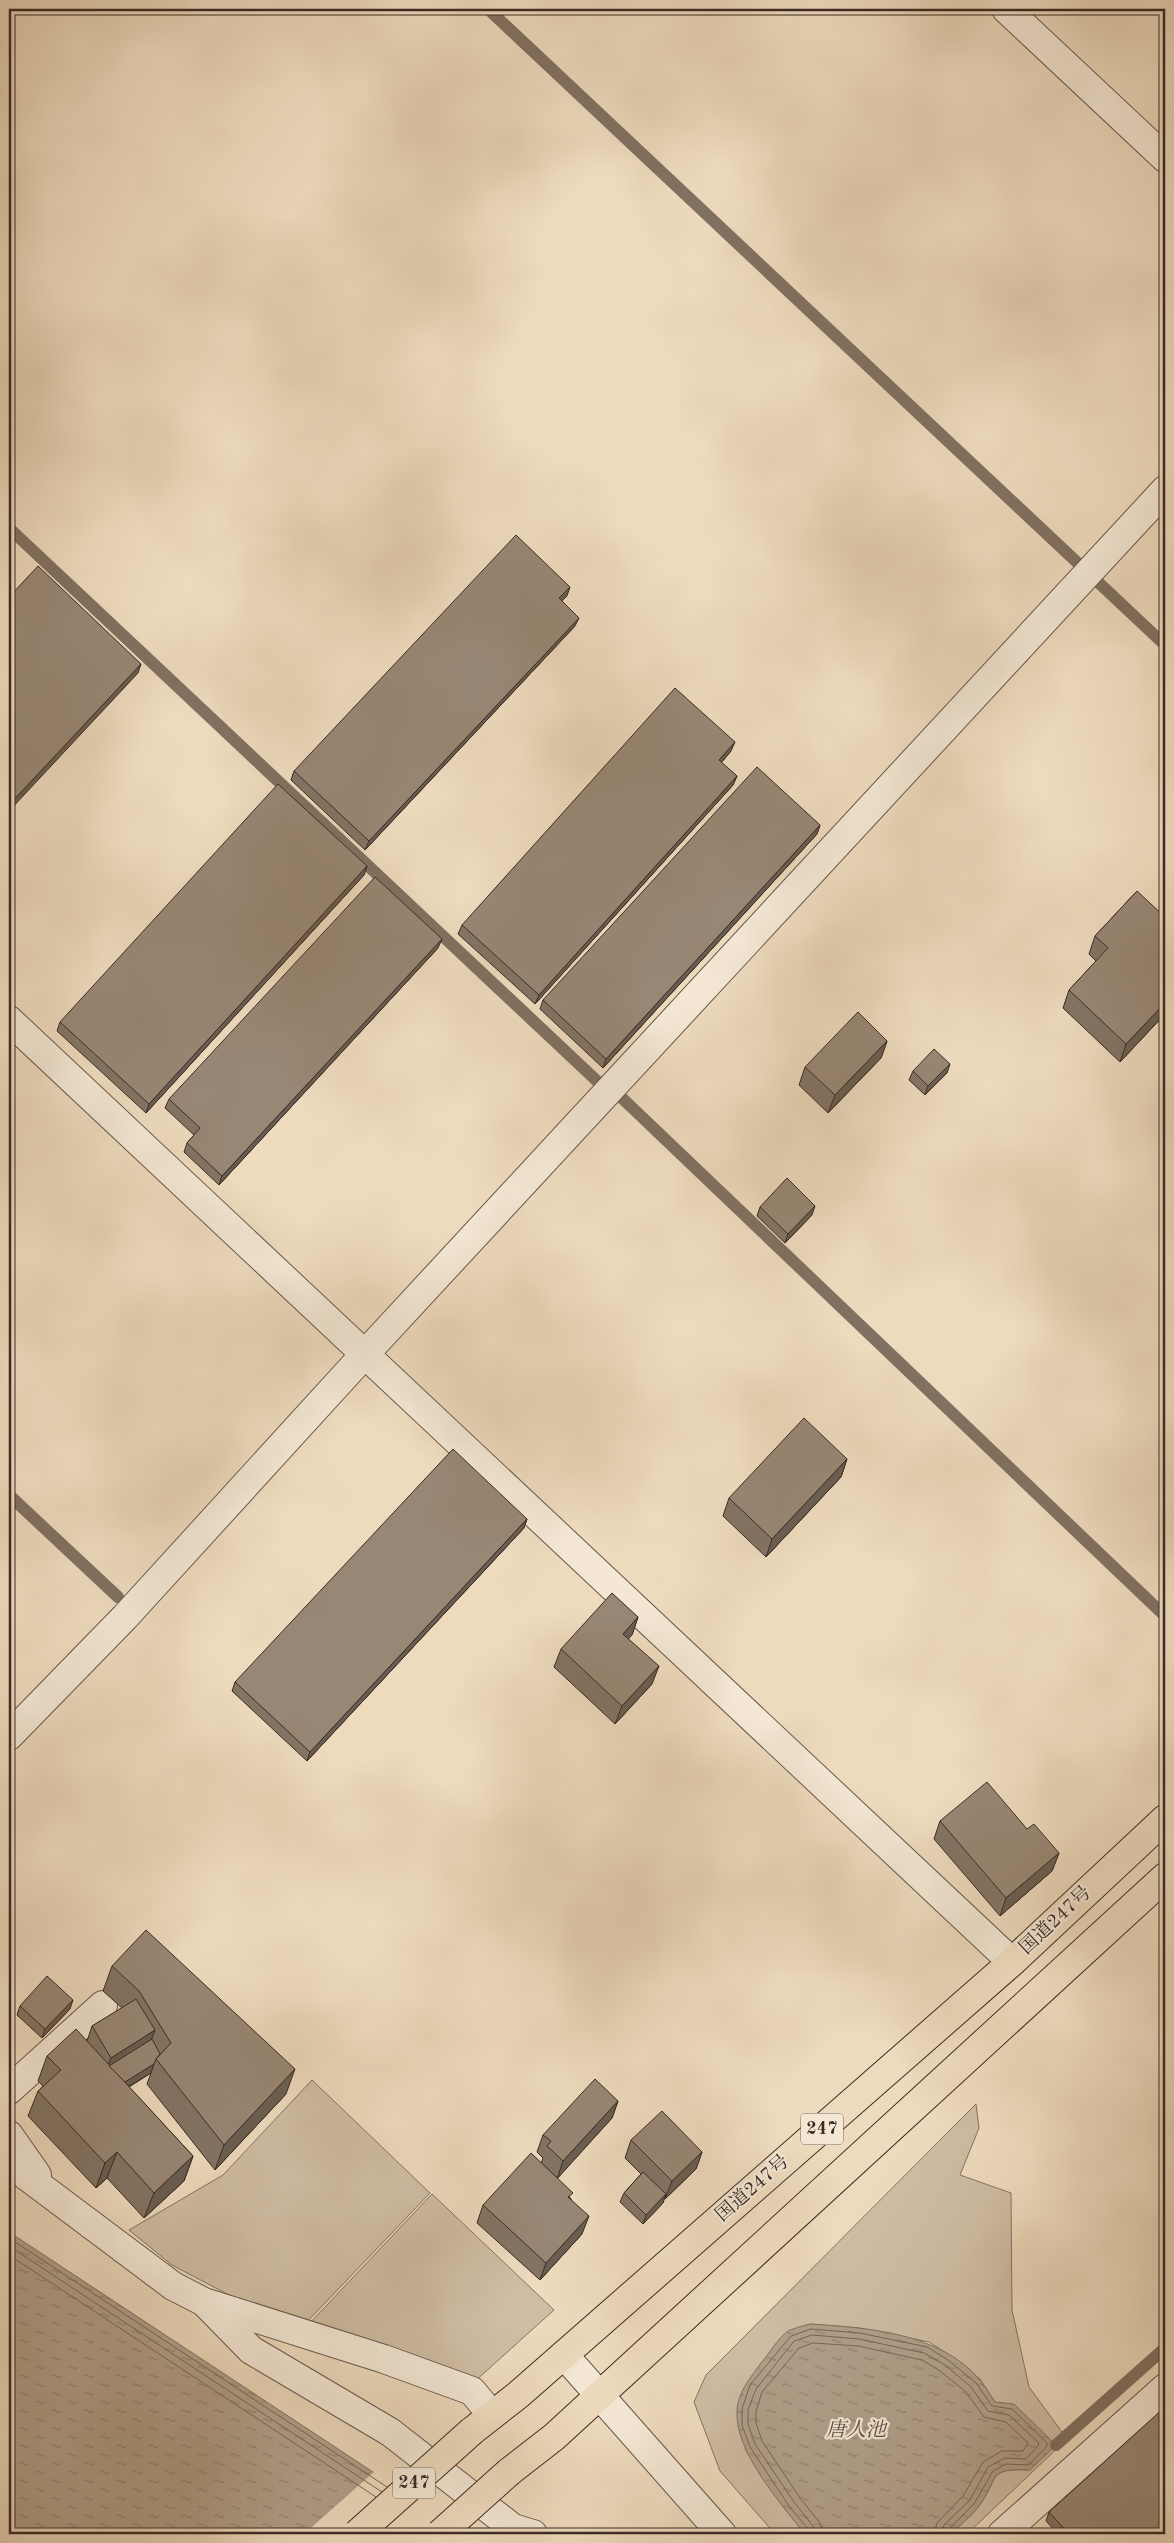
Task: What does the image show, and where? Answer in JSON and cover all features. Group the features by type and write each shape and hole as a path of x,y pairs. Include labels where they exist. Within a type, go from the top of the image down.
{"highway":[{"name":"国道247号","path":"357,2534 1012,1962 1165,1819"},
{"name":"247","path":"440,2534 509,2472 554,2437 1165,1877"}],"street":[{"path":"1006,9 1165,158"},
{"path":"9,1736 125,1617 364,1354 1165,490"},
{"path":"9,1020 1012,1962"},
{"path":"9,2090 103,2005"},
{"path":"9,2134 51,2195"},
{"path":"9,2163 173,2286 204,2302 434,2377 472,2392 482,2423"},
{"path":"204,2302 251,2350 390,2432 513,2528 533,2534"},
{"path":"564,2355 722,2534"},
{"path":"1018,2529 1165,2388"}],"shaded area":[{"path":"312,2080 430,2193 306,2323 250,2306 172,2265 129,2230 223,2175"},
{"path":"976,2104 979,2128 960,2175 1011,2193 1012,2310 1029,2387 1067,2439 967,2534 950,2534 976,2510 996,2476 1006,2471 1030,2470 995,2402 980,2379 951,2356 929,2342 860,2328 810,2324 788,2332 745,2449 785,2509 805,2534 775,2534 720,2471 694,2402 706,2375"},
{"path":"432,2194 554,2310 473,2383 309,2324"}],"water":[{"path":"9,2232 467,2534 9,2534"},
{"name":"唐人池","path":"810,2324 878,2331 923,2342 944,2352 963,2364 980,2380 995,2402 1014,2404 1056,2445 1030,2470 1006,2471 996,2476 976,2510 950,2534 805,2534 772,2492 751,2459 738,2426 737,2410 740,2397 746,2385 777,2342 788,2331"}],"pier":[{"path":"375,2471 469,2532 470,2534 304,2534"}],"building":[{"path":"516,535 570,587 559,598 579,618 369,841 294,771"},
{"path":"38,566 141,664 9,805 9,597"},
{"path":"675,688 735,742 719,760 737,776 539,995 462,925"},
{"path":"757,767 820,825 606,1059 543,1000"},
{"path":"278,784 367,866 149,1104 60,1022"},
{"path":"375,877 442,939 222,1176 187,1143 200,1128 169,1099"},
{"path":"1137,891 1165,917 1165,1003 1126,1044 1069,990 1108,948 1095,936"},
{"path":"858,1012 887,1041 835,1095 805,1067"},
{"path":"934,1049 950,1064 928,1086 913,1071"},
{"path":"787,1178 815,1206 788,1234 760,1207"},
{"path":"804,1418 847,1459 772,1539 729,1498"},
{"path":"453,1449 527,1519 310,1752 235,1682"},
{"path":"612,1593 638,1617 623,1634 659,1666 622,1706 561,1649"},
{"path":"987,1782 1027,1829 1034,1824 1059,1853 1006,1898 940,1821"},
{"path":"146,1930 295,2069 224,2145 156,2059 171,2043 139,1991 112,1966"},
{"path":"47,1976 73,2000 45,2029 20,2006"},
{"path":"136,1999 155,2030 111,2058 92,2026"},
{"path":"76,2029 193,2156 154,2193 117,2152 105,2163 38,2091 61,2070 47,2056"},
{"path":"152,2039 160,2054 154,2064 125,2082 109,2066"},
{"path":"595,2079 618,2101 563,2161 547,2146 551,2141 543,2135"},
{"path":"662,2111 702,2152 672,2181 631,2140"},
{"path":"531,2153 573,2193 568,2197 589,2216 546,2263 483,2205"},
{"path":"643,2172 666,2194 646,2215 624,2193"},
{"path":"1165,2407 1165,2534 1069,2534 1049,2512"}],"waterway":[{"path":"488,9 1165,645"},
{"path":"9,528 597,1081"},
{"path":"623,1099 1165,1616"},
{"path":"9,1495 118,1597"},
{"path":"1056,2445 1165,2348"}]}
